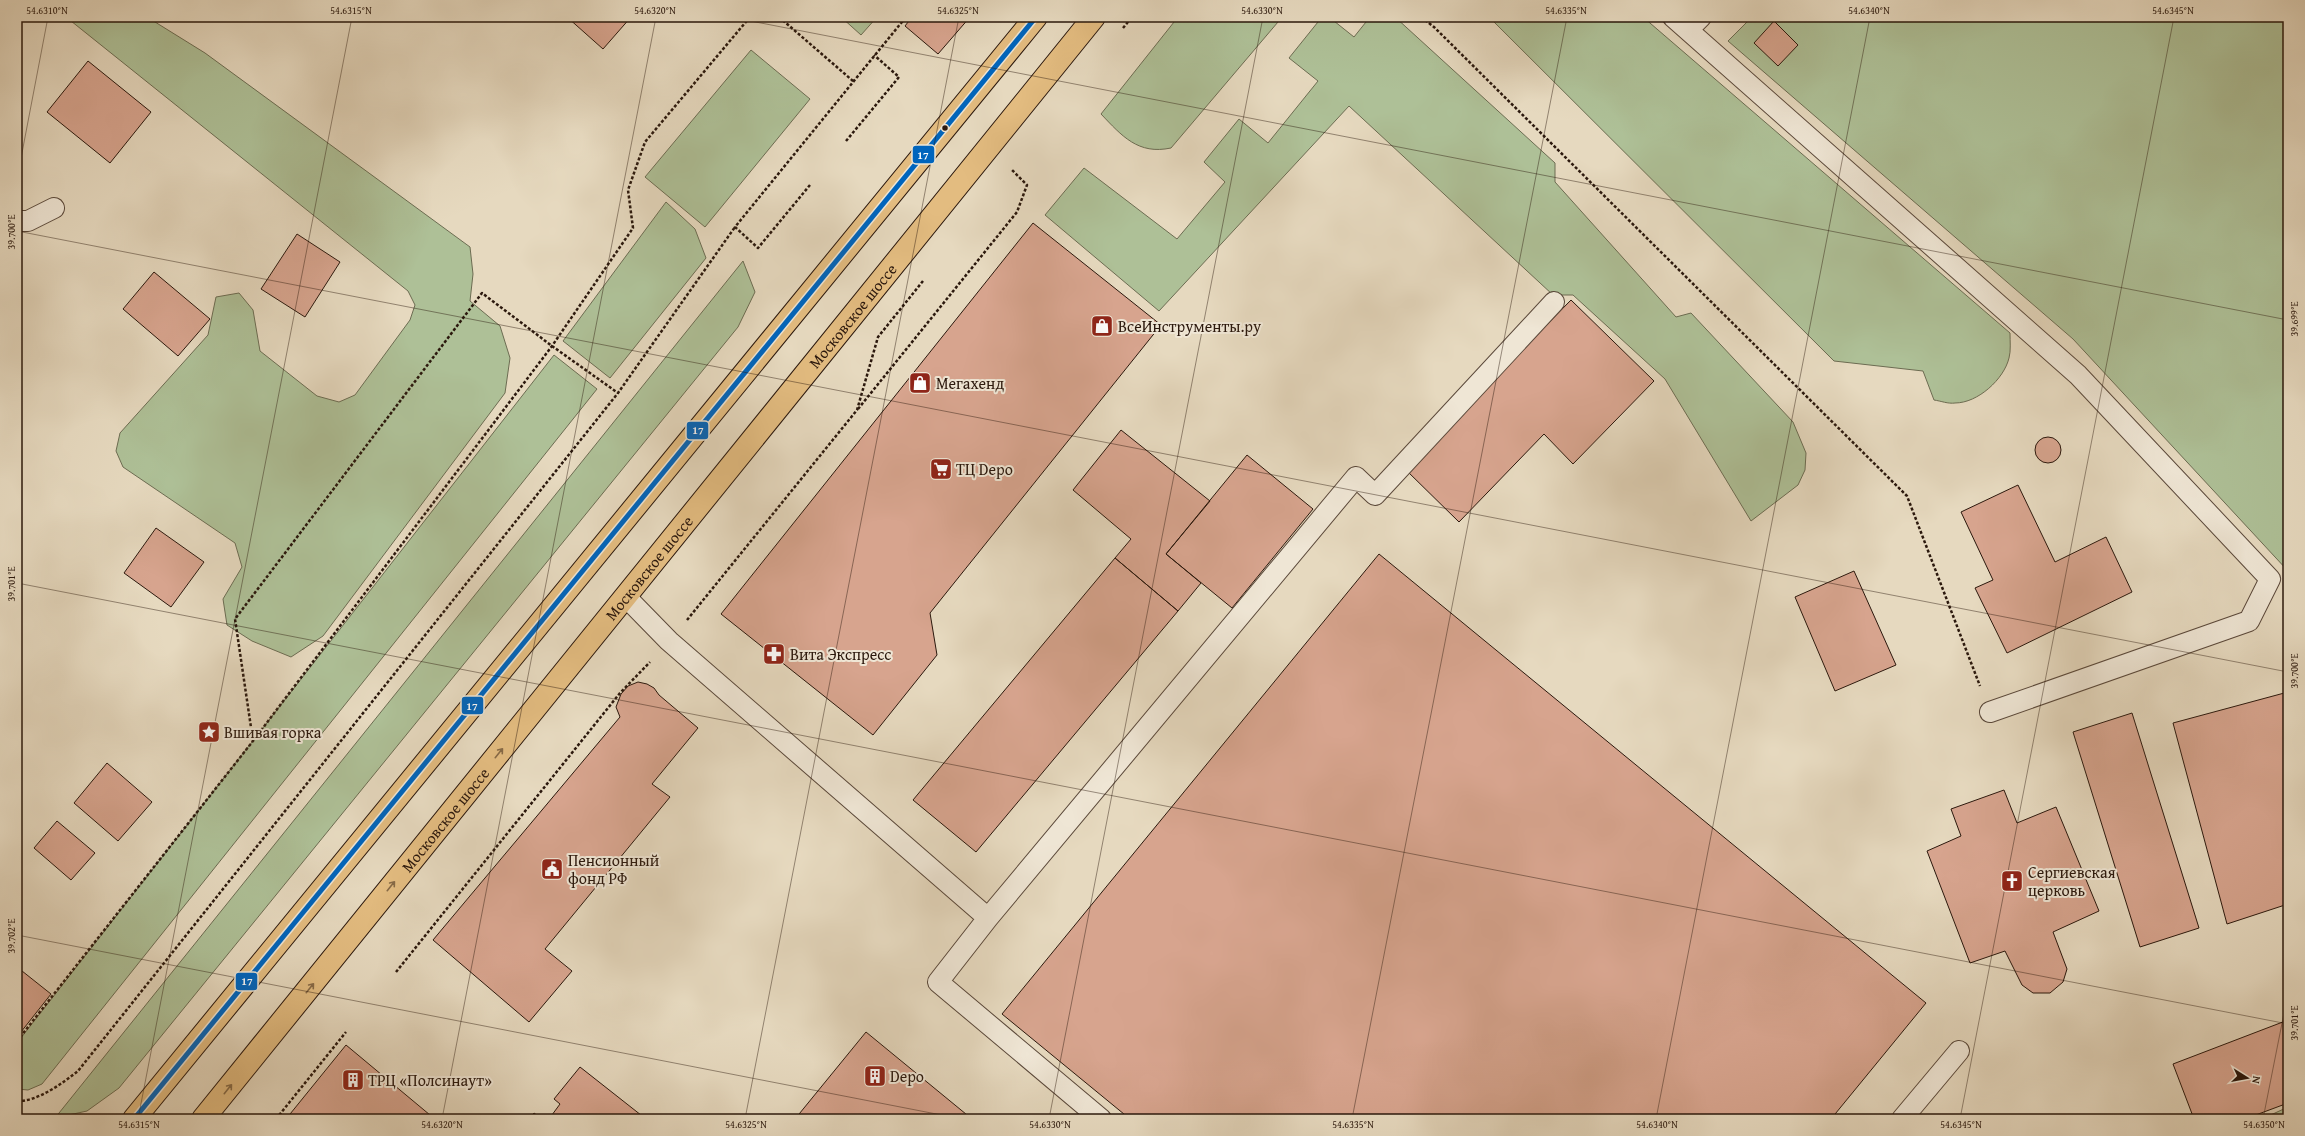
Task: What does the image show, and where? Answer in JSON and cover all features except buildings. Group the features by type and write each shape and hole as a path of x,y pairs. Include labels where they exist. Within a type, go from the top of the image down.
{"main road":[{"path":"134,1119 1036,17"},
{"name":"Московское шоссе","path":"203,1119 1094,17"}],"lane":[{"path":"1673,17 1695,24 2078,374 2270,579 2249,621 1990,712"},
{"path":"17,221 28,221 54,208"},
{"path":"1102,1119 938,982 988,918 1356,477 1376,495 1554,302"},
{"path":"626,597 669,641 988,918"},
{"path":"1902,1119 1959,1051"}],"path":[{"path":"17,1041 253,741 552,346 633,228 628,190 645,142 750,17"},
{"path":"779,17 853,81"},
{"path":"17,1101 24,1101 59,1086 78,1071 618,393 735,227 906,17"},
{"path":"1122,29 1132,17"},
{"path":"1421,17 1445,38 1907,496 1990,712"},
{"path":"846,141 899,77 874,55"},
{"path":"396,972 620,693 669,641 1017,212 1027,185 1010,169 1015,163"},
{"path":"735,227 758,248 810,185"},
{"path":"857,410 878,337 923,281"},
{"path":"253,741 235,619 482,292 552,346 618,393"},
{"path":"276,1119 346,1032"}],"green space":[{"path":"70,17 147,17 205,53 470,247 473,274 470,301 500,326 510,358 505,393 323,636 291,657 252,641 227,625 223,599 242,567 235,543 123,467 116,451 120,433 208,335 216,297 239,293 253,310 260,351 317,396 339,402 355,395 410,320 415,305 408,291 71,21"},
{"path":"841,17 877,17 861,35"},
{"path":"1178,17 1279,17 1278,22 1171,148 1149,149 1132,142 1116,130 1101,114"},
{"path":"1322,17 1329,17 1354,37 1370,17 1395,17 1555,163 1555,182 1676,317 1691,313 1793,422 1806,453 1805,470 1798,485 1751,521 1665,379 1573,295 1553,295 1349,106 1159,311 1045,215 1084,168 1177,239 1225,182 1204,162 1239,119 1268,143 1318,81 1289,58"},
{"path":"1489,17 1643,17 2010,333 2010,355 2002,374 1981,394 1964,402 1950,403 1934,400 1923,371 1834,361"},
{"path":"1752,17 2288,17 2288,571 2073,339 1728,41"},
{"path":"751,50 810,99 705,227 645,177"},
{"path":"666,202 695,229 706,258 610,378 563,341"},
{"path":"743,261 755,292 738,327 119,1088 87,1111 55,1118"},
{"path":"554,355 597,389 42,1084 28,1090 17,1089 17,1043"},
{"path":"2288,1107 2288,1119 2262,1119"}],"transit line":[{"name":"17","path":"134,1119 1036,17"}],"place":[{"name":"ВсеИнструменты.ру","path":"1102,326"},
{"name":"Мегахенд","path":"920,383"},
{"name":"ТЦ Depo","path":"941,469"},
{"name":"Вита Экспресс","path":"774,654"},
{"name":"Вшивая горка","path":"209,732"},
{"name":"Пенсионный фонд РФ","path":"552,869"},
{"name":"Сергиевская церковь","path":"2012,881"},
{"name":"Depo","path":"875,1076"},
{"name":"ТРЦ «Полсинаут»","path":"353,1080"}]}
